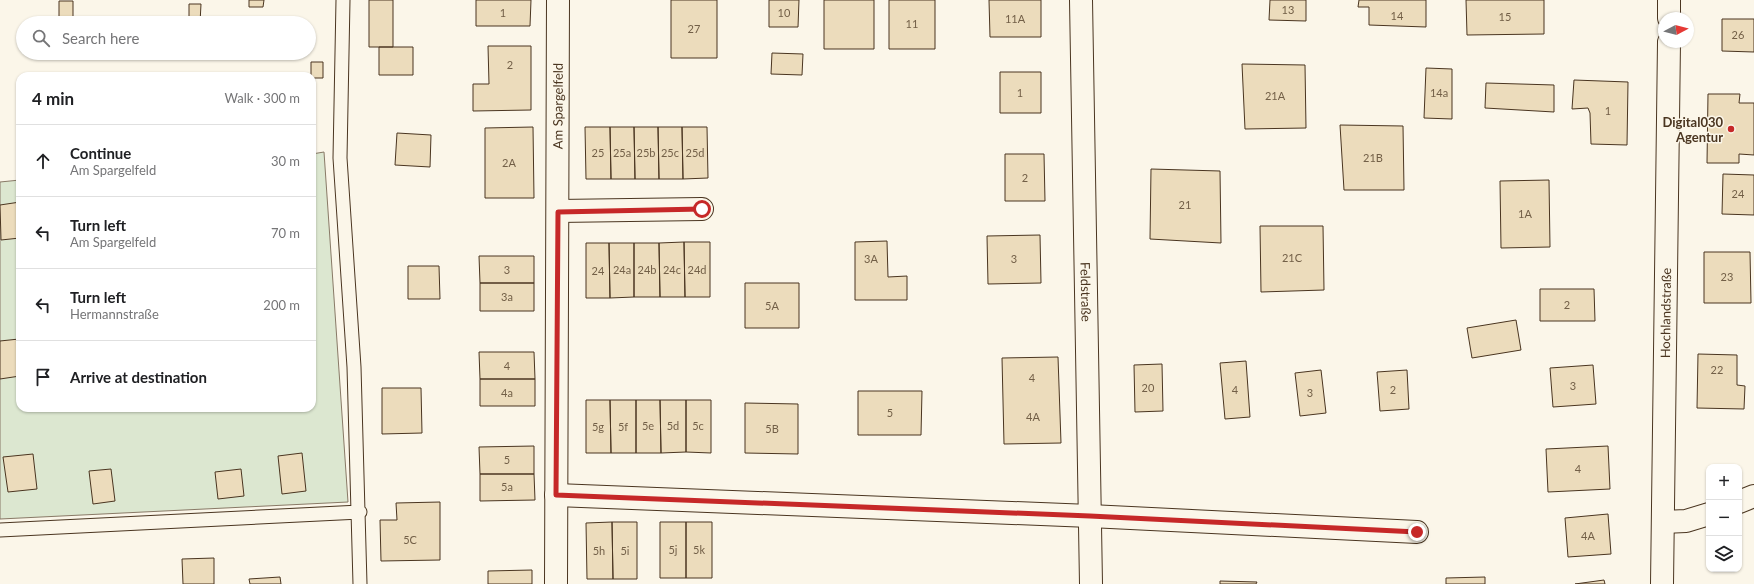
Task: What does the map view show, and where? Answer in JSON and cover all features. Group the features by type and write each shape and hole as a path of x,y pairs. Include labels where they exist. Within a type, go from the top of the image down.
{"street":[{"name":"Am Spargelfeld","path":"556,584 558,0"},
{"name":"Feldstraße","path":"1081,0 1091,584"},
{"path":"1669,0 1669,12"},
{"name":"Hochlandstraße","path":"1662,584 1669,48"},
{"path":"558,212 702,209"},
{"path":"556,495 1090,516 1417,532"},
{"path":"1742,501 1754,496"},
{"path":"1663,522 1686,521 1706,515"}],"lane":[{"path":"343,0 340,158 354,367 360,512 360,584"},
{"path":"0,530 360,512"}],"green space":[{"path":"324,152 348,502 0,519 0,182 16,180 16,412 316,412 316,153"}],"building":[{"path":"249,0 264,0 263,7 249,7"},
{"path":"369,0 393,0 393,47 369,47"},
{"path":"476,0 531,0 530,26 476,26"},
{"path":"671,0 717,0 717,58 671,58"},
{"path":"769,0 799,0 798,27 769,27"},
{"path":"824,0 874,0 874,49 824,49"},
{"path":"889,0 935,0 935,49 889,49"},
{"path":"989,0 1041,0 1041,37 990,37"},
{"path":"1270,0 1306,0 1306,21 1269,20"},
{"path":"1359,0 1426,0 1426,27 1369,25 1369,7 1358,7"},
{"path":"1466,0 1544,0 1544,34 1467,35"},
{"path":"59,1 73,1 73,16 59,16"},
{"path":"189,4 201,4 200,16 189,16"},
{"path":"1722,19 1754,19 1754,52 1722,51"},
{"path":"488,46 531,46 531,110 473,111 473,84 489,84"},
{"path":"379,47 413,47 413,75 379,75"},
{"path":"772,53 803,54 802,75 771,74"},
{"path":"311,62 323,62 323,78 316,78 316,72 311,72"},
{"path":"1242,64 1305,65 1306,128 1245,129"},
{"path":"1426,68 1452,69 1452,119 1424,118"},
{"path":"1000,72 1041,72 1041,113 1000,113"},
{"path":"1574,80 1628,82 1627,145 1591,144 1590,113 1588,108 1572,109"},
{"path":"1486,83 1554,85 1554,112 1485,108"},
{"name":"Digital030 Agentur","path":"1708,94 1740,94 1739,103 1754,103 1754,155 1739,154 1739,163 1707,163"},
{"path":"1340,125 1403,126 1404,190 1344,190"},
{"path":"533,127 534,198 485,198 485,128"},
{"path":"585,127 610,127 611,179 586,179"},
{"path":"610,127 634,127 635,179 611,179"},
{"path":"634,127 658,127 659,179 635,179"},
{"path":"658,127 682,127 683,179 659,179"},
{"path":"682,127 707,127 708,178 683,179"},
{"path":"397,133 431,135 430,167 395,165"},
{"path":"1005,154 1044,154 1045,201 1005,201"},
{"path":"1151,169 1220,171 1221,243 1150,239"},
{"path":"1723,174 1754,175 1754,215 1722,214"},
{"path":"1549,180 1550,247 1501,248 1500,181"},
{"path":"16,203 16,238 1,240 0,205"},
{"path":"1260,226 1323,226 1324,290 1261,292"},
{"path":"1040,235 1041,283 988,284 987,236"},
{"path":"887,241 888,277 907,276 907,300 855,300 855,242"},
{"path":"684,242 685,297 660,297 659,243"},
{"path":"684,242 710,242 710,297 685,297"},
{"path":"586,243 609,243 610,298 586,298"},
{"path":"609,243 634,243 634,297 610,298"},
{"path":"634,243 659,243 660,297 634,297"},
{"path":"1704,252 1750,252 1751,303 1704,303"},
{"path":"479,256 534,256 534,283 480,283"},
{"path":"408,266 439,266 440,299 408,299"},
{"path":"480,283 534,283 534,311 480,311"},
{"path":"745,283 799,283 799,328 745,328"},
{"path":"1540,289 1594,289 1595,321 1540,321"},
{"path":"1516,320 1521,350 1472,358 1467,328"},
{"path":"16,339 16,377 0,379 0,341"},
{"path":"479,352 534,352 535,379 480,379"},
{"path":"1698,354 1737,355 1737,385 1745,386 1744,409 1697,408"},
{"path":"1058,357 1061,443 1004,444 1002,358"},
{"path":"1246,361 1250,417 1225,419 1220,363"},
{"path":"1162,364 1163,411 1135,412 1134,365"},
{"path":"1593,365 1596,404 1553,407 1550,368"},
{"path":"1321,370 1326,413 1300,416 1295,373"},
{"path":"1407,370 1409,409 1380,411 1377,372"},
{"path":"480,379 535,379 535,406 480,406"},
{"path":"382,388 421,388 422,433 382,434"},
{"path":"858,391 922,391 921,435 858,435"},
{"path":"586,400 610,400 611,453 586,453"},
{"path":"610,400 636,400 636,453 611,453"},
{"path":"636,400 660,400 661,453 636,453"},
{"path":"660,400 686,400 686,452 661,453"},
{"path":"686,400 711,400 711,453 686,452"},
{"path":"745,403 798,404 798,454 745,453"},
{"path":"534,446 534,474 480,474 479,447"},
{"path":"1608,446 1610,489 1548,492 1546,449"},
{"path":"302,453 306,491 282,494 278,456"},
{"path":"33,454 37,489 8,492 3,457"},
{"path":"111,469 115,501 93,504 89,471"},
{"path":"241,469 244,496 218,499 215,472"},
{"path":"480,474 534,474 535,500 480,501"},
{"path":"440,502 440,560 381,561 380,520 397,520 396,503"},
{"path":"1608,514 1611,554 1568,557 1565,518"},
{"path":"612,522 613,579 587,579 586,523"},
{"path":"612,522 637,522 637,579 613,579"},
{"path":"660,522 686,522 686,578 660,578"},
{"path":"686,522 712,522 712,578 686,578"},
{"path":"214,558 214,584 183,584 182,559"},
{"path":"532,570 532,584 488,584 488,571"},
{"path":"280,577 281,584 250,584 249,579"},
{"path":"1485,577 1485,584 1446,584 1446,578"},
{"path":"1604,580 1605,584 1575,584"},
{"path":"1220,581 1257,582 1256,584 1220,584"}],"place":[{"name":"Digital030 Agentur","path":"1731,129"}],"route":[{"path":"702,209 558,212 556,495 1090,516 1417,532"}]}
